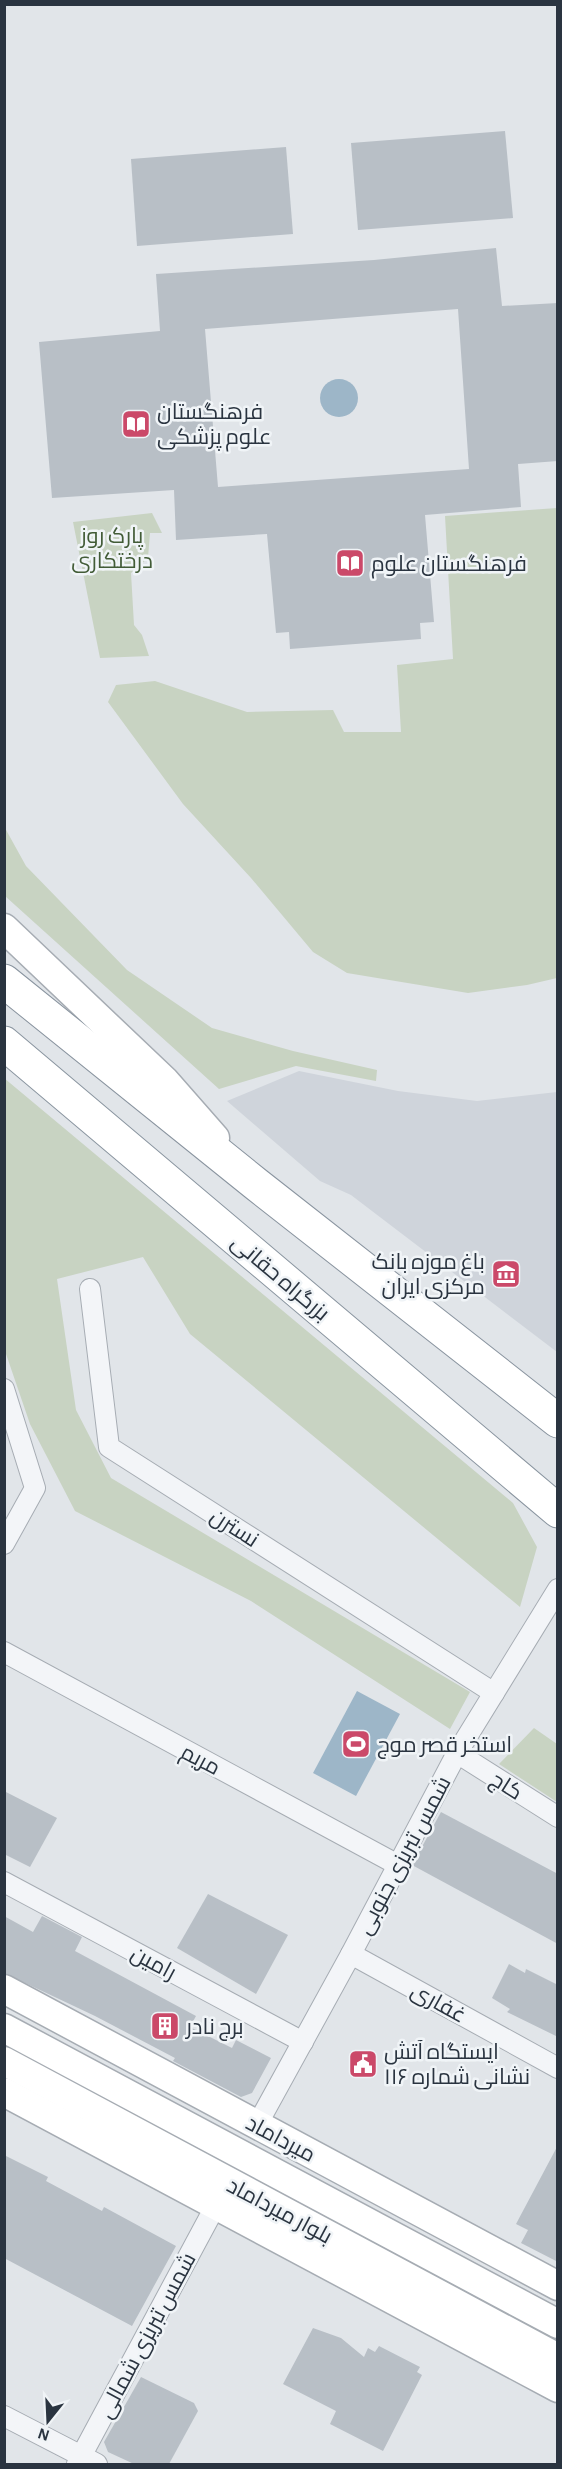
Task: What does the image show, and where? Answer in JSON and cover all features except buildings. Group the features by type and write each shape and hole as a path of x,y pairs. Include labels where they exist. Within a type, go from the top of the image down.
{"highway":[{"path":"4,981 256,1185 558,1421"},
{"name":"بزرگراه حقانی","path":"4,1042 558,1511"}],"main road":[{"path":"4,928 165,1081 256,1185"},
{"name":"میرداماد","path":"4,1989 558,2286"},
{"name":"بلوار میرداماد","path":"4,2028 558,2324"},
{"name":"بلوار میرداماد","path":"4,2061 558,2358"},
{"path":"4,2092 558,2388"},
{"path":"67,2126 160,2146"}],"street":[{"name":"نسترن","path":"90,1289 109,1447 494,1693"},
{"path":"4,1389 35,1488 4,1544"},
{"name":"شمس تبریزی جنوبی","path":"257,2125 399,1865 457,1753 558,1589"},
{"name":"مریم","path":"4,1653 399,1865"},
{"name":"کاج","path":"457,1753 558,1817"},
{"name":"رامین","path":"4,1882 303,2042"},
{"name":"غفارى","path":"351,1954 558,2068"},
{"name":"شمس تبریزی شمالی","path":"85,2462 216,2205"},
{"path":"4,2416 85,2462"}],"shaded area":[{"name":"باغ موزه بانک مرکزی ایران","path":"299,1071 398,1091 477,1101 557,1092 557,1352 351,1195 320,1181 227,1101"}],"green space":[{"path":"557,508 557,978 527,985 468,993 347,973 313,952 251,878 183,804 108,702 116,685 155,681 247,712 333,710 344,732 401,732 397,665 453,659 445,516"},
{"name":"پارک روز درختکاری","path":"152,513 162,533 150,533 148,558 131,573 134,625 142,635 149,656 100,658 73,522"},
{"path":"5,828 26,866 127,970 212,1028 293,1051 377,1070 376,1081 296,1066 219,1089 5,896"},
{"path":"4,1078 513,1503 537,1547 520,1607 190,1334 143,1257 57,1279 76,1410 111,1478 470,1692 450,1729 251,1601 75,1511 30,1424 5,1351"},
{"path":"534,1728 557,1744 557,1802 499,1764"}],"water":[{"path":"339,379 352,385 358,398 352,411 339,417 326,411 320,398 326,385"},
{"name":"استخر قصر موج","path":"357,1691 400,1714 356,1796 313,1773"}],"place":[{"name":"فرهنگستان علوم پزشکی","path":"136,424"},
{"name":"فرهنگستان علوم","path":"350,563"},
{"name":"باغ موزه بانک مرکزی ایران","path":"506,1274"},
{"name":"استخر قصر موج","path":"356,1744"},
{"name":"برج نادر","path":"165,2026"},
{"name":"ایستگاه آتش نشانی شماره ۱۱۶","path":"363,2064"}]}
